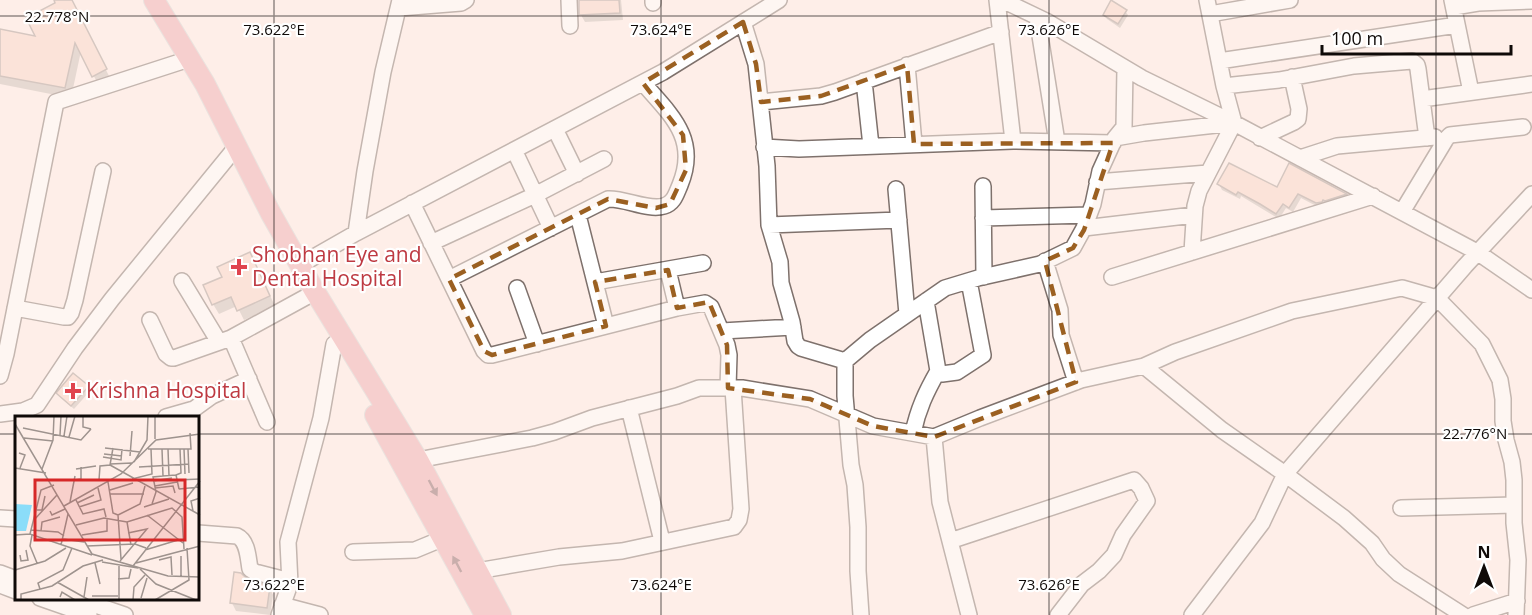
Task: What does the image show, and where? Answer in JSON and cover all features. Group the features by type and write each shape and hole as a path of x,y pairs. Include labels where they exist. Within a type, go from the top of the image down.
{"main road":[{"path":"144,0 185,60"},
{"path":"154,0 234,150 300,265 418,460 501,615"},
{"path":"234,150 243,181 306,297 394,448 485,615"}],"street":[{"path":"356,233 381,83 400,4 461,3 466,0"},
{"path":"569,0 570,26"},
{"path":"300,265 412,203 663,72 779,0"},
{"path":"997,0 1013,141"},
{"path":"1002,0 1037,17 1142,78 1234,123 1477,252 1532,290"},
{"path":"1192,252 1195,206 1199,191 1234,123 1208,7 1290,0"},
{"path":"1471,92 1453,3 1532,1"},
{"path":"1037,17 1057,142"},
{"path":"743,22 756,64 761,102 767,166 769,225 780,262 781,283 795,341 801,348 845,361"},
{"path":"1219,61 1457,25"},
{"path":"761,102 821,96 835,92 1001,32"},
{"path":"0,376 56,102 185,60"},
{"path":"1224,86 1354,66 1412,61 1418,69 1427,138"},
{"path":"908,65 914,144"},
{"path":"861,615 858,527 845,396 845,361 870,340 945,288 1045,261 1073,248 1087,222 1100,171 1114,140 1124,127 1125,68"},
{"path":"1260,138 1298,119 1299,109 1292,77"},
{"path":"864,81 871,146"},
{"path":"449,279 608,199 656,208 670,204 675,198 686,170 683,135 668,112 643,83"},
{"path":"1422,99 1532,84"},
{"path":"764,147 799,149 1013,141 1114,140 1144,133 1234,123"},
{"path":"1300,158 1337,146 1523,127"},
{"path":"555,129 577,174"},
{"path":"1402,212 1450,135"},
{"path":"0,414 23,411 37,405 75,348 112,299 234,150"},
{"path":"514,150 551,228"},
{"path":"431,243 536,195 604,159"},
{"path":"15,308 64,317 68,317 71,313 104,171"},
{"path":"1097,182 1208,173"},
{"path":"938,371 942,374 957,372 983,355 977,279 983,218 983,186"},
{"path":"896,189 907,314"},
{"path":"1192,615 1262,523 1285,474 1477,252 1532,194"},
{"path":"1112,277 1373,196"},
{"path":"412,203 488,355 700,304 709,304 711,307 729,355 741,509 739,520 734,527 622,551 559,557 477,571"},
{"path":"578,215 606,326"},
{"path":"983,218 1087,222 1194,215"},
{"path":"769,225 898,220"},
{"path":"1045,261 1059,310 1061,334 1076,382"},
{"path":"595,282 703,263"},
{"path":"668,270 677,308"},
{"path":"182,281 225,340 249,379 267,422"},
{"path":"518,288 537,344"},
{"path":"418,460 532,438 592,418 699,388 767,391 810,399 873,426 934,436 1076,382 1144,366 1175,352 1292,311 1402,288 1437,298 1482,344 1500,380 1503,421 1512,462 1515,541 1518,560 1516,608 1473,615"},
{"path":"150,320 166,354 171,358 179,357 225,340 306,297"},
{"path":"913,433 918,410 938,371 926,301"},
{"path":"722,332 793,327"},
{"path":"320,615 281,610 290,581 288,542 321,418 334,344"},
{"path":"1144,366 1222,430 1344,518 1372,543 1399,574 1462,615"},
{"path":"170,416 194,409 212,396 249,379"},
{"path":"629,408 662,541"},
{"path":"934,436 940,502 969,615"},
{"path":"950,541 1134,480 1147,501 1123,535 1114,555 1082,584 1058,615"},
{"path":"1401,508 1514,505"},
{"path":"0,518 15,519"},
{"path":"200,533 242,538 250,569 290,581"},
{"path":"353,552 415,550 444,538"},
{"path":"0,573 15,579"},
{"path":"0,585 15,591"},
{"path":"46,600 89,615"},
{"path":"81,600 125,615"}],"highlighted area":[{"path":"743,22 756,64 761,102 821,96 907,65 914,144 1113,143 1084,230 1073,248 1045,261 1076,382 934,437 873,426 810,399 728,388 727,345 709,302 677,308 668,270 595,282 606,326 492,355 484,351 449,279 608,199 656,208 670,204 686,170 683,135 643,83"}],"building":[{"path":"54,0 72,0 107,69 92,77 75,43 65,88 0,76 0,29 35,36 26,18 55,3"},
{"path":"579,0 619,0 620,13 579,15"},
{"path":"1111,0 1127,10 1118,24 1103,15"},
{"path":"1229,163 1277,187 1289,163 1347,194 1316,203 1298,194 1289,208 1283,204 1276,214 1238,192 1236,195 1217,184"},
{"path":"250,252 270,296 237,311 231,297 212,305 203,285 222,277 217,267"},
{"path":"73,373 89,386 71,406 56,393"},
{"path":"234,572 241,573 252,581 270,586 267,608 230,603"}],"place":[{"name":"Shobhan Eye and Dental Hospital","path":"239,267"},
{"name":"Krishna Hospital","path":"73,391"}]}
